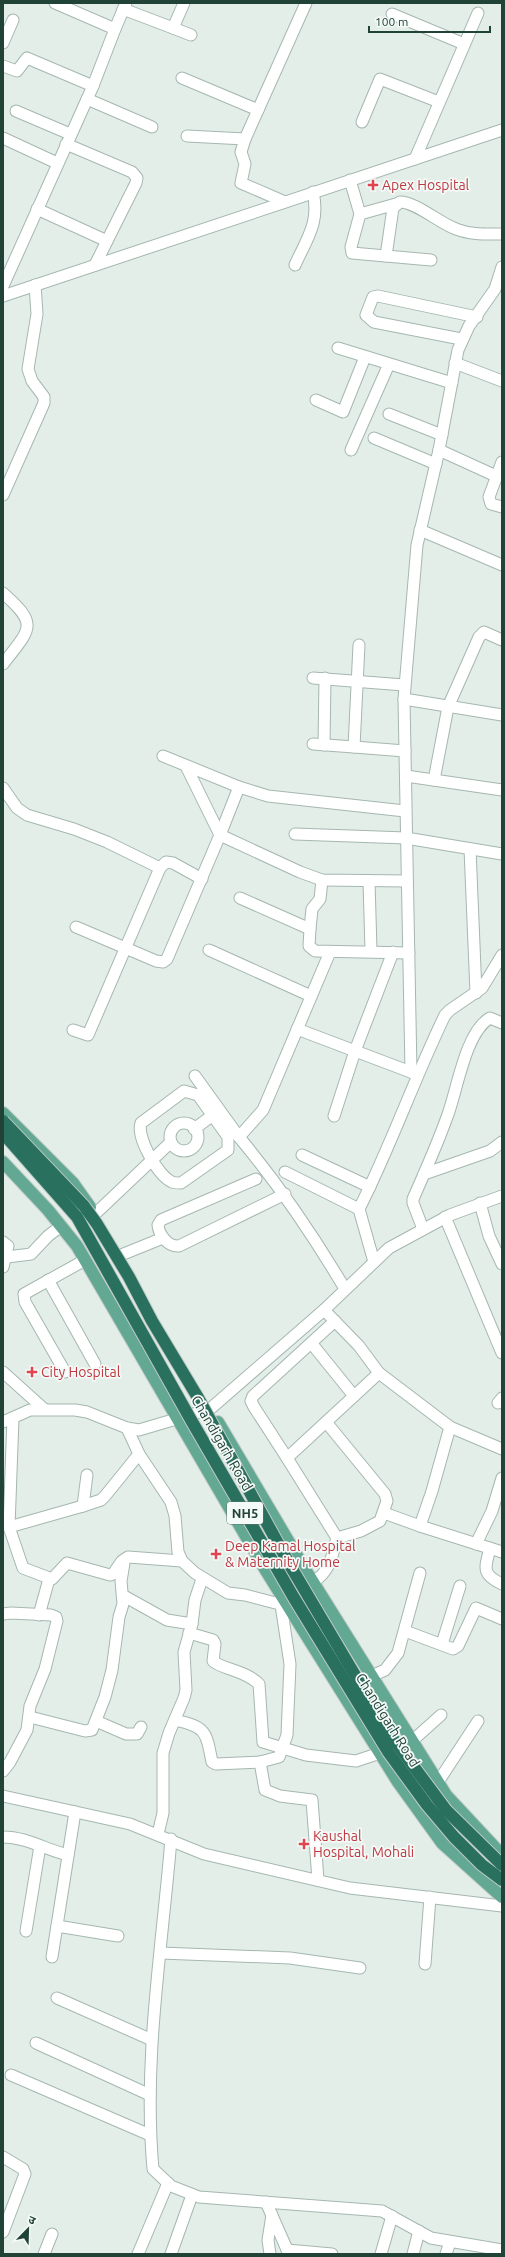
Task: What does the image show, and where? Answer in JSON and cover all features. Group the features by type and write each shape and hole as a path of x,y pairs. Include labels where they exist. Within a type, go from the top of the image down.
{"highway":[{"name":"NH5","path":"3,1120 74,1194 97,1224 129,1276 152,1321 223,1442 291,1567 391,1736 446,1810 502,1865"},
{"name":"Chandigarh Road","path":"3,1133 77,1217 199,1434 294,1598 389,1753 427,1805 449,1831 482,1865 502,1880"}],"main road":[{"path":"3,1113 73,1183 95,1214 121,1255 210,1409 313,1582 446,1795 502,1855"},
{"path":"3,1162 29,1189 77,1246 284,1605 398,1782 442,1843 502,1897"}],"street":[{"path":"55,3 115,29"},
{"path":"173,28 184,3"},
{"path":"285,202 241,183 245,164 241,152 245,139 306,3"},
{"path":"3,286 57,163 93,86 125,6 191,36"},
{"path":"415,159 478,13"},
{"path":"392,14 464,44"},
{"path":"3,43 13,20"},
{"path":"3,66 17,71 27,58 93,86"},
{"path":"182,78 258,110"},
{"path":"362,122 380,78 439,102"},
{"path":"87,99 152,127"},
{"path":"16,111 136,175 136,183 95,265"},
{"path":"3,296 502,130"},
{"path":"186,136 245,139"},
{"path":"3,138 57,163"},
{"path":"350,180 360,214 351,250 356,254 431,260"},
{"path":"295,265 316,218 317,208 313,192"},
{"path":"360,214 404,202 463,232 502,234"},
{"path":"386,256 393,208 396,204"},
{"path":"37,209 107,241"},
{"path":"414,1073 405,811 406,776 404,685 417,544 436,464 461,339 490,299 502,272"},
{"path":"3,495 44,403 44,396 32,381 28,369 37,314 35,285"},
{"path":"461,339 374,322 366,315 373,297 378,296 476,317"},
{"path":"338,348 452,384"},
{"path":"316,400 343,412 365,357"},
{"path":"455,363 502,381"},
{"path":"351,450 389,364"},
{"path":"389,414 442,435"},
{"path":"374,438 436,464"},
{"path":"439,450 496,476"},
{"path":"502,462 496,476 489,501 494,506 502,507"},
{"path":"420,530 502,564"},
{"path":"3,593 21,608 26,616 28,625 24,636 3,664"},
{"path":"434,780 448,707 481,634 484,632 489,633 502,640"},
{"path":"354,747 359,646"},
{"path":"313,678 404,685"},
{"path":"325,678 319,744 405,752"},
{"path":"404,699 502,715"},
{"path":"163,756 239,787 282,799 405,811"},
{"path":"186,766 220,835 300,872 322,880 407,881"},
{"path":"406,776 502,790"},
{"path":"76,927 156,961 165,961 202,878 239,787"},
{"path":"3,788 17,808 28,815 60,823 81,831 160,868"},
{"path":"296,834 406,838 502,854"},
{"path":"470,849 476,993"},
{"path":"73,1030 88,1035 160,868 166,862 172,863 202,878"},
{"path":"322,880 320,899 312,909 310,929 311,949 330,952 371,951 409,953"},
{"path":"369,881 371,951"},
{"path":"240,898 310,929"},
{"path":"209,950 311,996"},
{"path":"239,1137 263,1110 330,952"},
{"path":"334,1116 355,1051 393,952"},
{"path":"374,1262 359,1209 370,1187 414,1073 445,1015 482,988 502,956"},
{"path":"423,1229 413,1203 448,1115 458,1077 467,1052 484,1022 490,1018 502,1023"},
{"path":"297,1029 414,1073"},
{"path":"195,1076 239,1137 285,1194 311,1231 345,1289"},
{"path":"184,1091 198,1095 228,1136 228,1150 181,1183 172,1182 152,1159 140,1137 141,1123 184,1091"},
{"path":"194,1129 213,1115"},
{"path":"186,1124 194,1129 198,1140 190,1150 180,1151 171,1142 171,1132 177,1125 186,1124"},
{"path":"95,1214 171,1142"},
{"path":"424,1174 490,1151 502,1142"},
{"path":"302,1155 370,1187"},
{"path":"285,1172 359,1209"},
{"path":"256,1179 161,1220 158,1224 163,1238 171,1245 179,1246 285,1194"},
{"path":"125,1558 113,1574 66,1562 56,1577 49,1579 23,1568 7,1524 8,1420 23,1412 44,1409 75,1410 87,1412 126,1428 142,1429 210,1409 324,1310 389,1248 445,1217 502,1196"},
{"path":"480,1204 489,1236 502,1264"},
{"path":"445,1217 502,1353"},
{"path":"3,1242 8,1246 5,1262 31,1254 48,1236 61,1226"},
{"path":"121,1255 163,1238"},
{"path":"65,1372 25,1302 24,1294 85,1260"},
{"path":"48,1280 95,1364"},
{"path":"324,1310 359,1346 379,1373 450,1427 502,1448"},
{"path":"313,1582 321,1577 330,1564 337,1538 251,1401 257,1390 312,1344 336,1321"},
{"path":"312,1344 354,1396"},
{"path":"3,1372 44,1409"},
{"path":"287,1458 379,1373"},
{"path":"3,1385 17,1385"},
{"path":"326,1422 385,1494 387,1501 380,1521 361,1531 337,1538"},
{"path":"420,1526 432,1491 450,1427"},
{"path":"126,1428 139,1454 171,1502 175,1516 178,1552 182,1561 204,1579 228,1593 245,1595 284,1605 290,1664 287,1735 279,1757 260,1762 216,1764 212,1762 208,1742 202,1730 194,1724 175,1720"},
{"path":"7,1524 83,1506 105,1496 139,1454"},
{"path":"83,1506 87,1475"},
{"path":"476,1544 492,1510 502,1478"},
{"path":"384,1513 502,1552"},
{"path":"490,1548 485,1569 487,1575 502,1584"},
{"path":"125,1558 182,1561"},
{"path":"30,1718 90,1732 96,1721 112,1670 119,1617 124,1596 121,1581 125,1558"},
{"path":"372,1676 385,1670 398,1653 420,1573"},
{"path":"39,1615 49,1579"},
{"path":"158,1834 162,1813 163,1753 186,1690 184,1652 190,1628 194,1600 201,1582 204,1579"},
{"path":"442,1644 460,1586"},
{"path":"124,1596 167,1620 190,1628 213,1640 215,1644 213,1661 216,1664 240,1671 259,1684 263,1742 306,1755 356,1761 380,1753"},
{"path":"405,1631 453,1649 458,1646 476,1608 480,1608 502,1619"},
{"path":"3,1614 10,1613 52,1616 56,1617 57,1621 45,1669 30,1706 30,1718 24,1736 10,1762 3,1771"},
{"path":"412,1741 441,1715"},
{"path":"96,1721 126,1734 136,1734 141,1726"},
{"path":"438,1782 478,1721"},
{"path":"260,1762 265,1790 280,1796 312,1800 318,1880"},
{"path":"3,1796 130,1824 158,1834 204,1854 350,1888 502,1906"},
{"path":"52,1957 75,1812"},
{"path":"3,1837 28,1840 40,1846 68,1855"},
{"path":"171,1840 152,2040 150,2095 152,2169 168,2183 192,2195 382,2211 431,2238 502,2250"},
{"path":"26,1931 40,1846"},
{"path":"425,1964 430,1898"},
{"path":"57,1926 118,1936"},
{"path":"161,1953 290,1958 360,1968"},
{"path":"57,1998 152,2040"},
{"path":"36,2043 150,2095"},
{"path":"11,2075 150,2135"},
{"path":"3,2157 24,2168 25,2174 3,2232"},
{"path":"138,2254 168,2183"},
{"path":"171,2254 192,2195"},
{"path":"266,2202 288,2252 332,2254"},
{"path":"270,2254 268,2240 272,2215"},
{"path":"380,2254 392,2216"},
{"path":"412,2254 419,2231"},
{"path":"44,2254 52,2234"},
{"path":"446,2254 450,2242"}],"place":[{"name":"Apex Hospital","path":"373,185"},
{"name":"City Hospital","path":"32,1372"},
{"name":"Deep Kamal Hospital & Maternity Home","path":"216,1554"},
{"name":"Kaushal Hospital, Mohali","path":"304,1844"}]}
